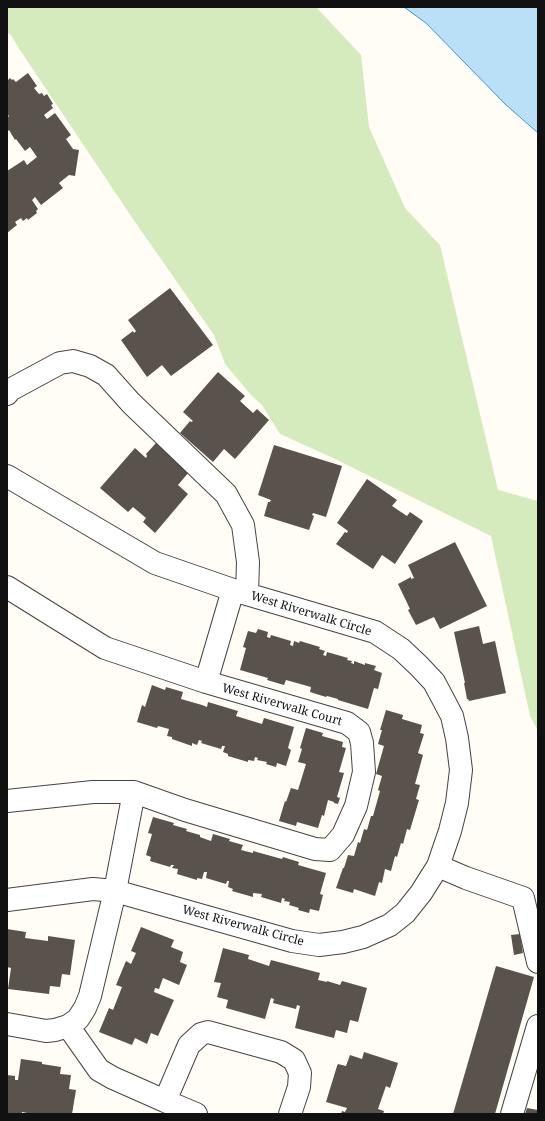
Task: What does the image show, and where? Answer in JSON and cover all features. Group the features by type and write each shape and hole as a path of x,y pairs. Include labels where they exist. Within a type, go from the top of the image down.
{"street":[{"path":"7,394 10,390 60,362 73,361 90,366 106,375 131,403 226,494 243,525 248,562 240,592 206,682"},
{"name":"West Riverwalk Circle","path":"7,476 155,563 240,592 376,632 402,649 434,682 452,716 457,738 461,770 457,803 450,831 438,866 421,893 405,913 390,925 363,938 319,945 292,941 115,891 93,889 7,900"},
{"name":"West Riverwalk Court","path":"7,588 105,648 206,682 347,723 359,732 362,743 364,772 356,806 342,835 330,850 315,849 185,810 134,792 93,792 7,801"},
{"path":"7,1024 46,1031 55,1030 68,1026 78,1018 85,1008 90,996 115,891 134,792"},
{"path":"438,866 466,878 523,898 538,962"},
{"path":"68,1026 99,1070 113,1078 196,1114"},
{"path":"512,1114 538,1026"},
{"path":"165,1101 189,1045 201,1034 208,1032 281,1052 294,1060 300,1073 299,1087 290,1114"}],"green space":[{"path":"7,7 316,7 361,55 369,127 405,208 440,245 498,490 538,501 538,731 530,716 491,536 331,457 280,434 262,405 251,395 225,364 214,335 133,219 11,35 7,32"}],"water":[{"path":"404,7 538,7 538,133 505,104 426,23"}],"building":[{"path":"28,73 37,86 34,88 39,94 42,93 44,96 47,94 53,104 51,105 53,108 44,115 47,119 55,113 71,135 66,139 73,149 79,150 75,176 69,175 59,183 63,188 41,205 35,197 32,200 38,209 36,211 37,213 28,220 27,218 23,221 21,218 15,222 17,225 7,233 7,171 24,160 27,165 37,157 30,147 25,151 16,139 15,140 9,130 7,130 7,118 9,116 7,114 7,81 10,78 16,82"},
{"path":"170,288 213,345 171,376 162,365 147,377 121,340 133,331 134,333 136,331 128,320"},
{"path":"218,372 245,396 240,401 253,413 257,409 269,420 235,459 224,449 213,462 180,433 190,421 193,421 183,412"},
{"path":"156,443 189,472 178,485 188,494 155,533 143,522 146,518 133,507 128,512 100,488 135,448 146,458 146,454"},
{"path":"274,445 342,466 326,517 313,513 312,515 314,516 309,530 264,516 268,502 271,500 258,495"},
{"path":"367,479 397,500 392,506 407,516 410,512 423,521 395,564 382,555 373,569 336,544 345,532 347,533 348,531 337,523"},
{"path":"455,542 487,606 440,629 434,617 416,625 408,610 410,609 398,584 411,577 411,579 414,578 408,565"},
{"path":"479,626 483,644 495,641 506,693 469,701 467,699 454,632"},
{"path":"258,629 268,632 267,637 270,638 271,635 291,641 290,645 293,646 294,641 299,643 300,641 320,647 319,649 325,651 323,655 326,656 327,652 348,658 347,660 352,661 351,663 354,664 354,661 365,665 365,663 376,666 374,670 382,673 378,689 374,688 368,709 310,692 311,687 286,680 284,685 267,680 268,678 240,670 246,648 243,647 248,631 256,633"},
{"path":"152,685 165,690 166,687 183,692 181,699 207,707 208,702 238,711 236,716 262,724 264,718 294,727 288,748 291,750 286,766 277,763 276,767 266,764 267,762 257,760 258,758 255,757 254,761 248,760 248,762 228,756 228,754 223,752 225,746 222,746 221,749 201,743 202,741 199,740 197,745 192,743 192,746 167,736 169,729 158,726 157,728 137,722 142,705 145,707"},
{"path":"386,710 403,715 402,719 422,725 420,733 424,734 418,753 423,755 415,784 420,785 416,799 419,800 410,830 407,829 403,844 401,843 397,857 395,856 391,871 385,869 382,883 379,882 375,896 354,889 353,893 336,888 348,855 354,856 364,829 367,830 371,816 373,816 380,791 378,790 382,776 376,774 384,746 378,744 382,730 380,730"},
{"path":"306,728 323,733 322,736 343,742 342,747 346,748 339,772 344,773 337,797 340,798 338,804 328,800 324,816 322,815 318,828 297,822 296,826 279,821 291,788 298,790 306,764 298,762 302,749 300,748"},
{"path":"153,817 174,823 173,825 187,829 186,831 200,835 200,837 211,841 213,834 243,845 241,850 253,853 253,851 282,859 283,857 299,862 298,865 326,873 320,894 323,895 319,911 310,909 309,913 298,910 299,908 289,905 290,902 284,901 285,899 282,898 281,903 261,897 262,894 253,893 253,897 232,891 233,889 228,887 229,881 227,881 226,884 206,878 207,872 204,872 202,879 197,878 197,880 177,874 178,869 172,868 174,865 171,865 170,867 150,861 151,857 146,855 152,834 148,833"},
{"path":"141,927 174,940 171,947 183,952 180,962 187,965 179,985 163,978 159,989 155,988 154,992 174,1000 158,1036 151,1033 147,1044 135,1038 132,1045 99,1032 109,1008 113,1010 122,987 116,985 126,961 131,964 136,953 131,951"},
{"path":"7,929 26,932 25,938 48,941 48,936 75,940 70,975 62,974 60,987 50,986 49,994 8,989 11,968 7,967"},
{"path":"520,934 523,953 514,955 511,935"},
{"path":"223,948 249,955 248,959 269,966 271,960 320,973 318,980 340,985 342,981 367,988 358,1022 350,1020 347,1033 336,1030 334,1038 295,1028 300,1006 297,1005 296,1009 273,1003 274,999 271,998 265,1019 226,1008 228,1000 217,997 221,983 214,982"},
{"path":"496,966 534,977 495,1114 453,1114"},
{"path":"364,1052 398,1063 390,1088 386,1086 378,1109 384,1111 383,1114 341,1114 342,1111 345,1112 347,1108 326,1102 337,1066 338,1064 346,1066 350,1055 362,1059"},
{"path":"21,1059 61,1067 60,1074 71,1075 69,1089 76,1090 72,1114 32,1114 22,1112 22,1114 7,1114 7,1075 15,1076 15,1080 18,1080"},
{"path":"527,1108 538,1110 538,1114 525,1114"}]}
